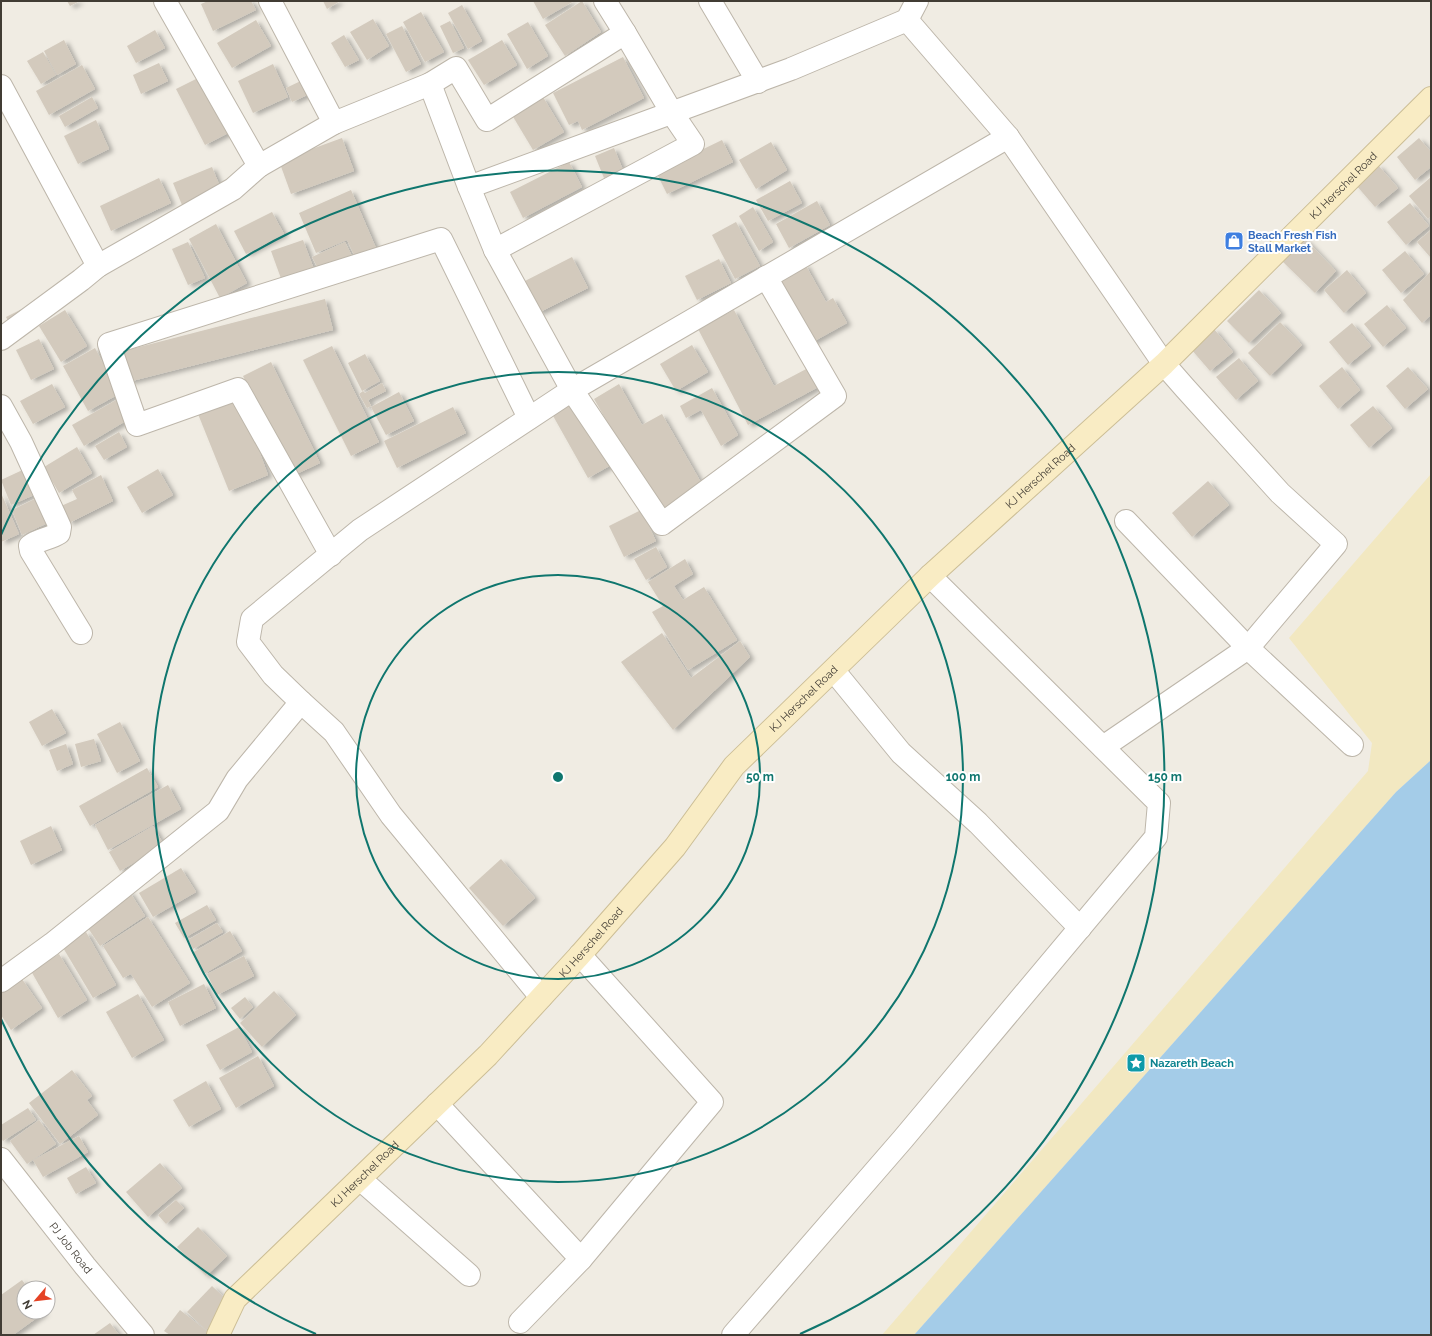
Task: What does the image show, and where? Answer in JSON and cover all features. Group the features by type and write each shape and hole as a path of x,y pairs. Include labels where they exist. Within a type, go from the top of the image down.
{"main road":[{"name":"KJ Herschel Road","path":"218,1335 235,1299 488,1055 580,955 675,847 734,766 834,671 930,576 1164,364 1431,98"}],"street":[{"path":"165,1 258,166"},
{"path":"270,1 334,123"},
{"path":"495,250 693,144 672,113 605,1"},
{"path":"710,1 758,82"},
{"path":"470,187 792,69 907,20 917,1"},
{"path":"907,20 1008,137 1164,364 1280,493 1336,544 1248,648 1102,747"},
{"path":"1,339 98,266 233,189 258,166 334,123 430,84 456,68 487,120 625,33"},
{"path":"430,84 495,250 572,390 662,524 835,396 766,278"},
{"path":"1,86 98,266"},
{"path":"541,997 391,815 334,732 273,674 248,642 252,620 360,530 572,390 1008,137"},
{"path":"331,555 238,389 137,425 109,344 441,239 529,418"},
{"path":"1,406 21,442 60,527 59,533 53,537 34,543 30,546 31,551 81,633"},
{"path":"1126,521 1248,648 1352,745"},
{"path":"733,1335 903,1139 1156,837 1159,803 930,576"},
{"path":"834,671 901,753 978,823 1080,928"},
{"path":"1,981 52,944 218,811 237,779 302,702"},
{"path":"520,1322 580,1259 712,1102 580,955"},
{"path":"437,1104 580,1259"},
{"name":"PJ Job Road","path":"1,1159 85,1266 143,1335"},
{"path":"360,1179 469,1275"}],"sand":[{"name":"Nazareth Beach","path":"1431,474 1431,760 1396,792 914,1335 882,1335 1368,771 1372,743 1289,638"}],"water":[{"path":"1431,760 1431,1335 914,1335 1396,792"}],"building":[{"path":"67,1 80,1 70,6"},
{"path":"208,1 251,1 256,10 213,31 201,4"},
{"path":"323,1 340,1 327,9"},
{"path":"533,1 574,1 543,19"},
{"path":"582,1 601,32 565,56 545,25"},
{"path":"462,5 482,41 468,49 448,13"},
{"path":"421,12 444,52 425,62 403,22"},
{"path":"373,19 389,46 367,60 350,32"},
{"path":"256,20 271,46 232,68 217,43"},
{"path":"450,21 464,48 453,53 440,26"},
{"path":"528,22 548,56 527,69 507,34"},
{"path":"402,26 421,64 406,72 386,34"},
{"path":"155,30 165,48 136,63 127,46"},
{"path":"344,35 359,60 345,67 331,43"},
{"path":"64,40 76,64 57,75 44,51"},
{"path":"502,40 517,65 484,85 468,60"},
{"path":"43,52 56,75 41,84 27,61"},
{"path":"623,57 644,98 582,130 578,121 569,125 553,93"},
{"path":"159,63 168,81 141,94 133,75"},
{"path":"273,64 288,97 253,113 238,81"},
{"path":"82,65 95,89 49,115 36,91"},
{"path":"206,74 234,130 205,145 176,89"},
{"path":"307,78 314,92 292,102 286,88"},
{"path":"92,97 98,108 65,127 59,116"},
{"path":"543,97 564,132 533,150 512,115"},
{"path":"96,120 109,149 78,164 64,136"},
{"path":"342,138 354,171 291,194 279,161"},
{"path":"1419,138 1431,152 1431,167 1415,180 1397,157"},
{"path":"722,140 733,162 667,194 656,172"},
{"path":"771,142 787,170 756,189 739,160"},
{"path":"614,148 623,170 604,178 595,156"},
{"path":"569,162 582,187 523,218 510,192"},
{"path":"1378,165 1398,188 1375,207 1356,185"},
{"path":"212,167 221,189 182,205 173,183"},
{"path":"1431,177 1431,216 1428,219 1409,196"},
{"path":"159,178 171,203 111,231 100,206"},
{"path":"790,181 802,203 768,221 756,200"},
{"path":"351,190 376,248 355,257 347,240 316,253 299,213"},
{"path":"817,201 830,225 789,248 776,224"},
{"path":"1410,203 1429,226 1406,245 1387,222"},
{"path":"753,207 773,242 759,251 739,216"},
{"path":"272,212 284,234 246,254 234,231"},
{"path":"736,222 760,266 735,279 712,235"},
{"path":"216,224 247,283 220,298 189,239"},
{"path":"1431,230 1431,258 1417,242"},
{"path":"1305,239 1336,271 1315,293 1283,262"},
{"path":"303,240 315,272 283,284 271,251"},
{"path":"188,242 205,278 188,285 172,249"},
{"path":"345,242 353,258 321,274 312,257"},
{"path":"1405,251 1424,274 1401,293 1382,270"},
{"path":"572,257 588,288 538,313 523,282"},
{"path":"719,259 731,283 697,300 685,276"},
{"path":"805,264 826,302 833,298 847,323 811,343 776,281"},
{"path":"1347,270 1366,293 1344,313 1324,290"},
{"path":"1431,271 1431,315 1422,323 1403,300"},
{"path":"1259,290 1281,313 1249,343 1227,321"},
{"path":"325,299 333,330 128,382 120,352"},
{"path":"1387,305 1406,328 1383,347 1364,324"},
{"path":"24,308 28,317 11,326 6,317"},
{"path":"65,310 87,346 61,362 39,326"},
{"path":"734,310 774,386 810,367 820,386 748,425 698,329"},
{"path":"1280,322 1302,345 1270,376 1248,353"},
{"path":"1352,323 1371,346 1348,365 1329,342"},
{"path":"1214,329 1233,352 1210,371 1191,349"},
{"path":"39,339 54,369 31,380 16,350"},
{"path":"692,345 708,372 676,391 660,364"},
{"path":"332,346 379,442 351,456 303,360"},
{"path":"95,348 119,394 88,411 63,366"},
{"path":"365,354 380,381 362,391 348,363"},
{"path":"1239,358 1258,381 1236,400 1216,377"},
{"path":"271,362 320,463 292,476 243,376"},
{"path":"1342,367 1360,390 1338,409 1319,386"},
{"path":"1408,367 1428,389 1405,409 1386,386"},
{"path":"382,383 386,391 368,400 371,406 367,408 359,394 363,391 365,393"},
{"path":"52,384 65,407 33,424 20,401"},
{"path":"619,384 642,425 662,414 703,486 659,511 594,399"},
{"path":"712,388 738,435 721,446 701,410 686,418 680,406"},
{"path":"399,392 414,421 386,435 371,407"},
{"path":"239,397 268,475 229,491 198,414"},
{"path":"118,399 129,419 84,446 72,425"},
{"path":"576,400 613,464 588,478 552,414"},
{"path":"1373,406 1392,428 1369,448 1350,425"},
{"path":"453,407 466,433 397,468 384,441"},
{"path":"119,432 127,447 104,460 95,446"},
{"path":"77,447 92,473 59,493 44,467"},
{"path":"29,467 41,492 11,505 1,480"},
{"path":"158,469 173,495 142,513 127,487"},
{"path":"101,475 113,501 69,523 61,506 77,499 72,490"},
{"path":"1208,481 1229,505 1192,537 1172,513"},
{"path":"1,493 19,534 1,542"},
{"path":"41,496 52,521 22,535 12,510"},
{"path":"641,510 656,541 624,557 609,526"},
{"path":"656,547 667,567 646,580 634,559"},
{"path":"685,559 693,574 674,586 683,600 704,587 737,640 688,670 652,612 663,606 648,582"},
{"path":"662,633 691,678 740,641 750,657 673,730 621,662"},
{"path":"52,709 66,733 42,746 29,722"},
{"path":"120,722 140,761 117,773 97,734"},
{"path":"94,739 101,761 81,767 75,744"},
{"path":"66,744 73,764 57,771 49,750"},
{"path":"147,768 158,787 90,826 79,806"},
{"path":"168,785 181,809 108,850 95,825"},
{"path":"51,826 62,850 31,865 20,841"},
{"path":"153,826 164,845 120,871 109,852"},
{"path":"501,859 535,898 503,926 469,888"},
{"path":"181,868 196,892 153,917 139,893"},
{"path":"129,891 145,916 100,946 84,922"},
{"path":"207,905 216,920 184,938 175,923"},
{"path":"148,917 190,983 152,1007 131,974 123,978 103,946"},
{"path":"217,923 223,932 193,949 188,940"},
{"path":"230,931 242,951 204,974 192,953"},
{"path":"86,932 116,985 93,998 62,946"},
{"path":"59,954 87,1000 58,1018 31,971"},
{"path":"244,956 254,976 217,995 207,974"},
{"path":"22,979 42,1008 11,1030 1,1015 1,993"},
{"path":"204,984 216,1008 180,1026 168,1002"},
{"path":"274,991 296,1015 262,1047 240,1023"},
{"path":"138,994 164,1040 132,1058 106,1012"},
{"path":"245,997 253,1007 240,1019 231,1008"},
{"path":"239,1027 252,1052 220,1070 206,1045"},
{"path":"258,1056 274,1086 236,1108 219,1078"},
{"path":"72,1070 92,1096 87,1100 98,1115 60,1144 29,1103"},
{"path":"206,1081 221,1109 189,1127 173,1100"},
{"path":"28,1108 36,1120 3,1141 1,1138 1,1125"},
{"path":"39,1120 56,1144 27,1164 10,1141"},
{"path":"79,1136 88,1152 43,1177 33,1160"},
{"path":"160,1163 182,1188 148,1217 126,1192"},
{"path":"86,1167 96,1183 76,1194 67,1178"},
{"path":"176,1200 184,1208 166,1224 158,1215"},
{"path":"198,1227 227,1256 206,1276 177,1247"},
{"path":"16,1284 16,1320 34,1320 13,1335 1,1335 1,1295"},
{"path":"212,1286 231,1304 206,1330 187,1312"},
{"path":"180,1310 208,1332 206,1335 170,1335 164,1331"},
{"path":"110,1323 119,1335 93,1335"}],"place":[{"name":"Beach Fresh Fish Stall Market","path":"1234,241"},
{"name":"Nazareth Beach","path":"1136,1063"}]}
